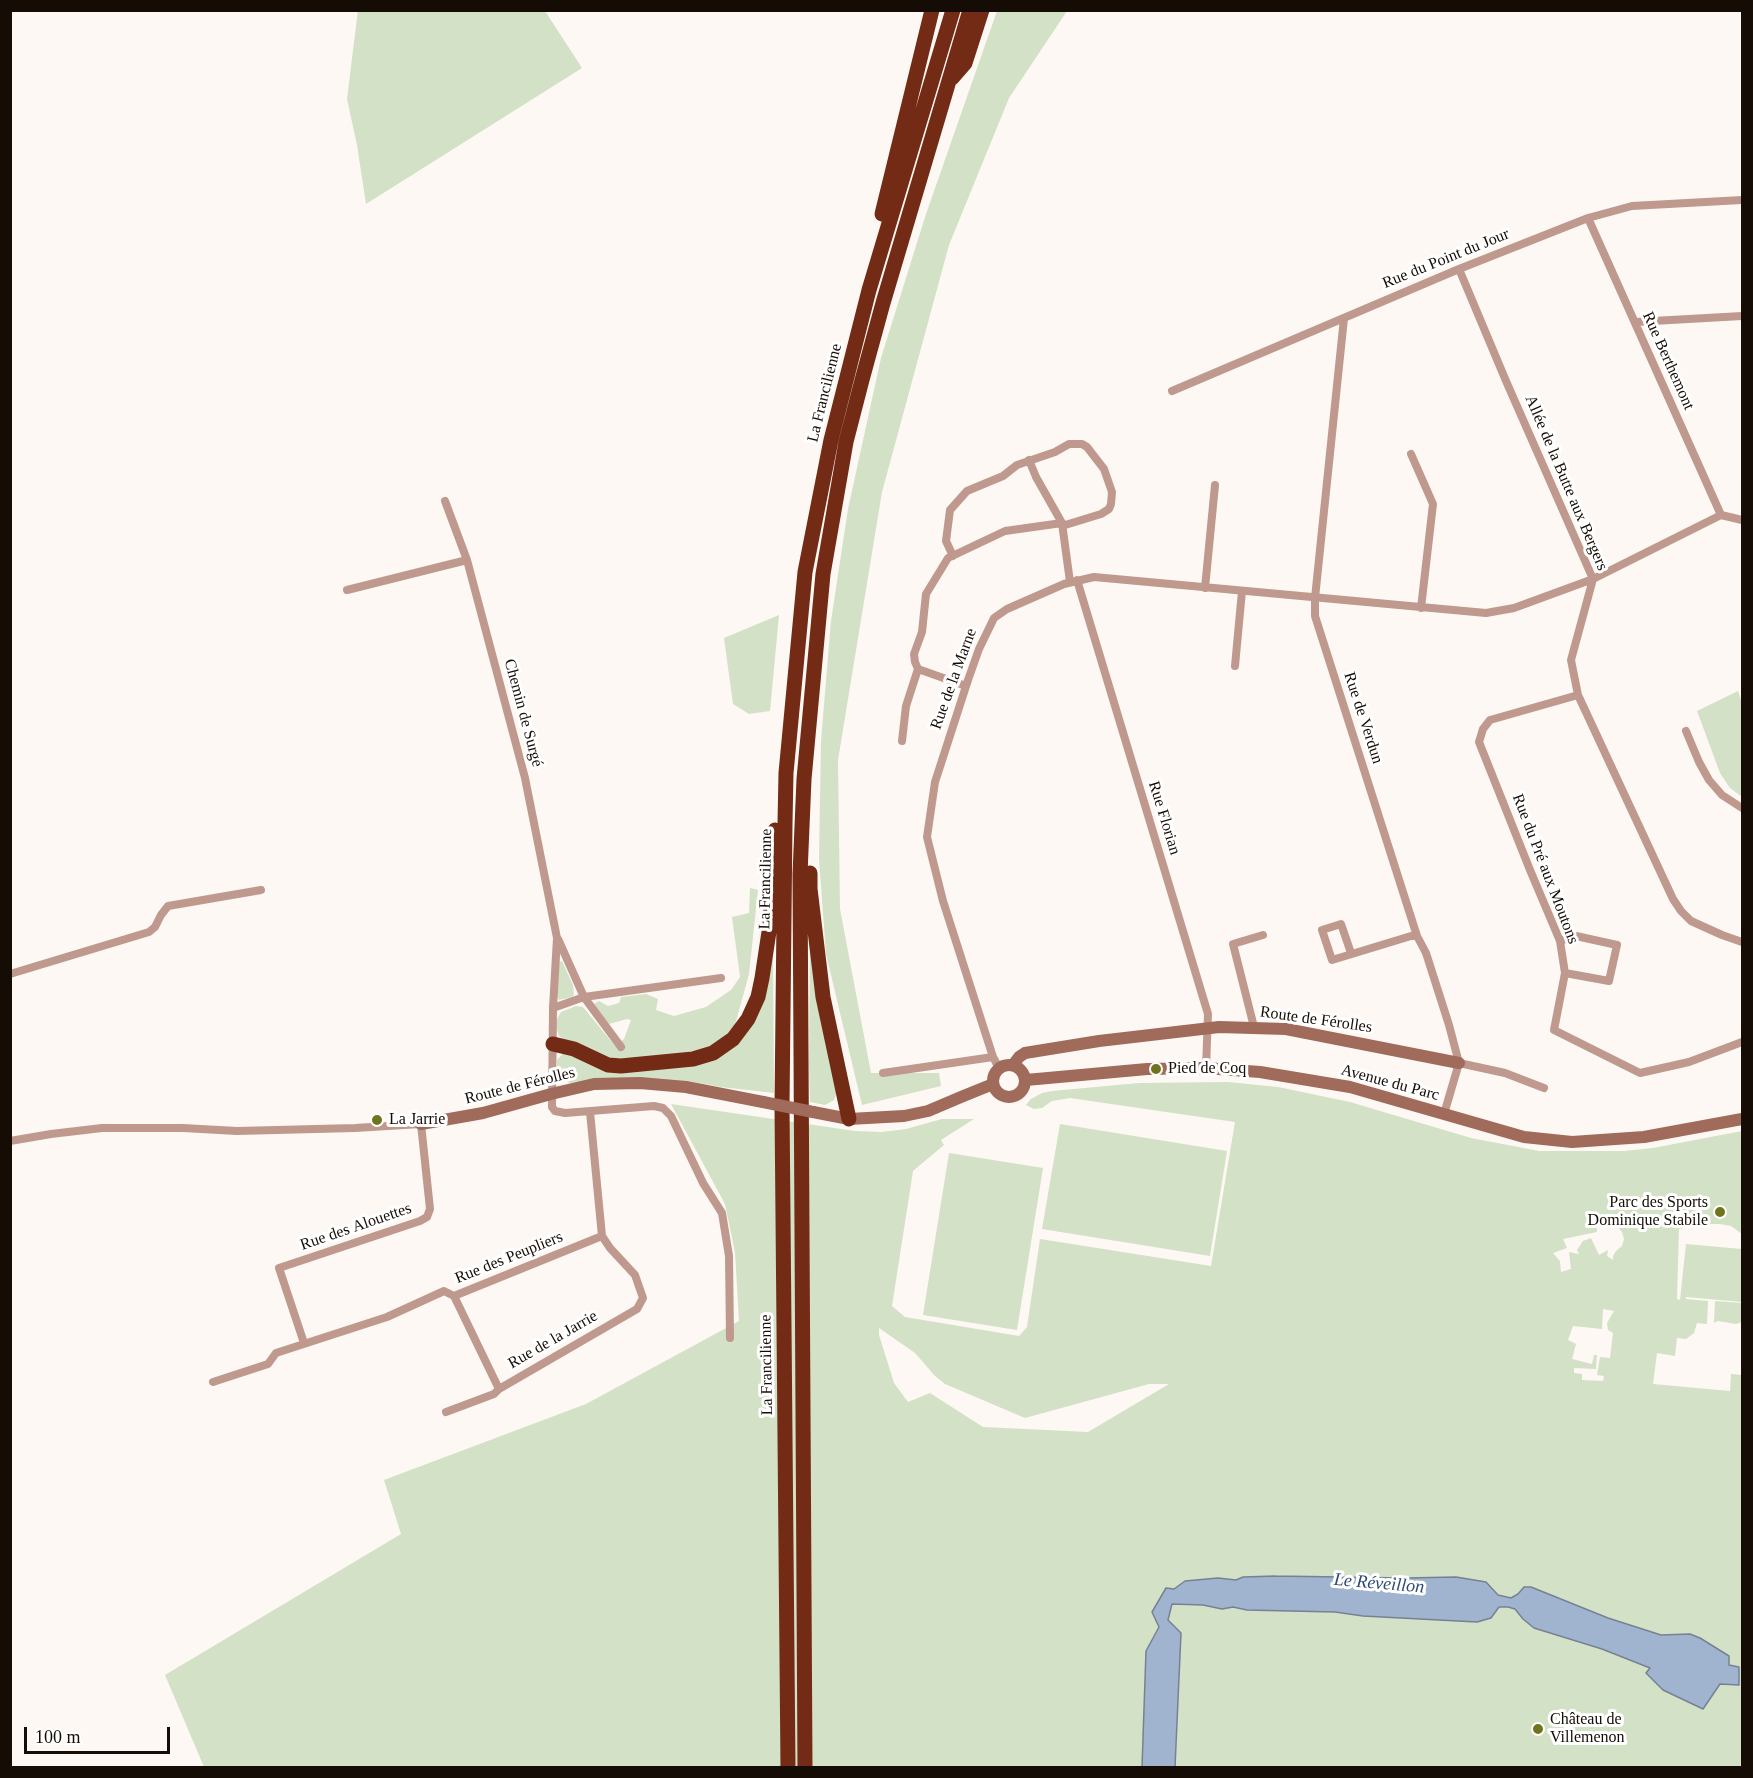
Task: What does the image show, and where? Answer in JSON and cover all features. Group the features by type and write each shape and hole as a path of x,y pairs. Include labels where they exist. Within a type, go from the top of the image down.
{"highway":[{"path":"869,290 867,270 932,10"},
{"name":"La Francilienne","path":"788,1767 782,1106 786,772 805,572 831,440 869,290 953,10"},
{"name":"La Francilienne","path":"805,1767 800,874 804,779 823,574 846,442 883,303 970,10"},
{"path":"948,82 965,63 982,10"},
{"path":"553,1044 574,1049 608,1065 634,1066 693,1059 733,1039 754,1008 764,968 770,925 777,797 786,772"},
{"path":"804,779 810,820 810,889 823,997 849,1119"}],"street":[{"name":"Rue du Point du Jour","path":"1172,391 1460,269 1588,218 1632,206 1743,200"},
{"name":"Rue Berthemont","path":"1588,218 1721,515"},
{"name":"Allée de la Butte aux Bergers","path":"1460,269 1506,381 1593,579 1571,660 1578,695 1673,899 1681,911 1691,921 1722,935 1742,939"},
{"path":"1635,322 1743,316"},
{"name":"Rue de Verdun","path":"1344,318 1315,598 1316,616 1417,936 1429,963 1460,1063"},
{"path":"902,741 906,706 918,669 914,654 922,632 926,594 948,558 953,556 1005,531 1062,525 1101,514 1110,509 1112,492 1104,469 1087,447 1076,443 1017,465 1003,476 967,491 950,510 946,541 953,556"},
{"path":"1411,454 1433,504 1421,608"},
{"path":"1029,460 1062,525"},
{"path":"1205,588 1215,485"},
{"name":"Chemin de Surgé","path":"445,501 467,560 525,778 557,938 584,997 621,1047"},
{"path":"1721,515 1743,520"},
{"name":"Rue de la Marne","path":"996,1063 943,901 927,837 935,782 979,649 994,618 1007,609 1073,581 1094,577 1486,613 1514,608 1593,579 1721,515"},
{"name":"Rue Florian","path":"1062,525 1073,581 1208,1014 1206,1068"},
{"path":"347,590 467,560"},
{"path":"1235,666 1242,591"},
{"path":"918,669 966,686"},
{"name":"Rue du Pré aux Moutons","path":"1578,695 1490,720 1483,729 1479,742 1560,941 1565,973 1554,1030 1640,1073 1689,1062 1743,1042"},
{"path":"1686,731 1709,780 1722,795 1743,808"},
{"path":"10,974 149,932 155,927 168,906 261,890"},
{"path":"1254,1027 1233,944 1263,935"},
{"path":"1351,953 1417,936"},
{"path":"1560,941 1576,936 1617,945 1609,981 1565,973"},
{"name":"Chemin de Surgé","path":"551,1094 557,938"},
{"path":"553,1008 584,997 721,978"},
{"name":"Route de Férolles","path":"1013,1065 1025,1053 1111,1039 1206,1028 1254,1027 1286,1029 1460,1063 1505,1073 1544,1088"},
{"path":"884,1073 996,1063 1013,1065 1022,1070 1026,1080 1020,1093 1011,1097 998,1093 993,1084 996,1063"},
{"path":"1444,1114 1460,1063"},
{"name":"Avenue du Parc","path":"1026,1080 1147,1069 1206,1068 1260,1072 1350,1087 1524,1137 1572,1142 1644,1137 1743,1119"},
{"name":"Route de Férolles","path":"10,1141 102,1128 249,1130 421,1124 483,1113 594,1084 640,1083 686,1087 849,1119 892,1117 928,1112 993,1084"},
{"path":"551,1094 552,1107 555,1111 564,1113 654,1106 663,1108 671,1116 703,1183 722,1213 729,1256 730,1338"},
{"path":"590,1112 602,1236"},
{"name":"Rue des Alouettes","path":"304,1343 279,1268 428,1217 430,1209 421,1124"},
{"name":"Rue des Peupliers","path":"213,1382 268,1364 276,1353 387,1317 444,1291 453,1296 602,1236"},
{"name":"Rue de la Jarrie","path":"453,1296 499,1389 637,1309 643,1298 635,1275 602,1236"},
{"path":"446,1412 494,1394 499,1389"}],"green space":[{"path":"358,10 545,11 582,68 366,204 347,99"},
{"path":"997,11 1067,11 1009,98 949,245 882,492 838,760 840,909 871,1073 939,1073 941,1086 862,1105 826,954 819,859 821,741 831,621 848,509 881,358 926,214"},
{"path":"779,615 770,711 749,714 733,704 724,638"},
{"path":"1738,691 1742,703 1742,797 1730,788 1720,773 1697,711"},
{"path":"750,888 758,890 749,974 735,1025 713,1048 635,1060 612,1060 559,1036 556,1027 557,1019 561,1012 576,1006 583,1007 615,1046 624,1039 631,1020 609,1024 594,1004 599,1001 608,1006 619,1003 621,997 646,994 658,999 656,1010 674,1016 706,1007 731,990 740,977 732,917 749,913"},
{"path":"810,933 837,1092 834,1100 825,1105 810,1102"},
{"path":"773,955 774,1093 687,1081 570,1083 562,1080 557,1073 557,1060 565,1051 623,1070 734,1043"},
{"path":"562,961 573,985 574,995 559,1000 556,994 557,963"},
{"path":"1228,1082 1278,1087 1350,1102 1471,1138 1539,1151 1624,1151 1653,1148 1742,1131 1742,1234 1731,1226 1720,1224 1705,1224 1679,1229 1677,1299 1680,1300 1686,1244 1742,1249 1742,1302 1686,1297 1686,1299 1708,1301 1707,1324 1697,1323 1694,1333 1686,1339 1677,1338 1675,1356 1657,1353 1653,1384 1730,1391 1731,1374 1742,1375 1742,1767 204,1767 165,1675 401,1534 384,1480 586,1404 739,1321 735,1252 725,1204 671,1104 855,1131 882,1132 906,1129 942,1119 974,1119 941,1140 944,1145 913,1171 892,1306 905,1317 1019,1336 1027,1327 1040,1239 1211,1266 1235,1122 1070,1098 1052,1101 1042,1108 1034,1109 1026,1105 1042,1093 1052,1091 1139,1083","holes":["1614,1223 1622,1232 1624,1239 1622,1246 1613,1256 1613,1260 1607,1256 1608,1250 1599,1255 1591,1238 1583,1241 1577,1250 1579,1254 1569,1252 1571,1269 1561,1272 1560,1261 1553,1253 1567,1248 1563,1239 1597,1232 1596,1224","1603,1309 1614,1311 1607,1323 1608,1330 1613,1333 1610,1358 1600,1357 1597,1375 1604,1376 1603,1381 1582,1380 1582,1374 1574,1373 1574,1368 1596,1369 1597,1355 1594,1355 1592,1364 1572,1359 1576,1344 1568,1340 1573,1326 1602,1329","879,1328 915,1353 945,1384 1025,1418 1149,1384 1169,1384 1088,1432 983,1427 930,1393 908,1402 894,1383 879,1335"]},
{"path":"1060,1124 1227,1151 1210,1256 1042,1229"},
{"path":"949,1153 1043,1168 1017,1330 923,1315"},
{"path":"1715,1301 1742,1303 1742,1322 1736,1324 1718,1321 1714,1323"}],"water":[{"name":"Le Réveillon","path":"1243,1577 1456,1577 1486,1582 1498,1595 1511,1598 1524,1587 1531,1587 1608,1618 1661,1635 1690,1634 1700,1638 1729,1656 1729,1665 1739,1667 1739,1685 1720,1684 1703,1709 1663,1690 1646,1673 1650,1668 1602,1649 1534,1628 1515,1609 1508,1607 1499,1607 1491,1618 1477,1622 1363,1616 1335,1612 1247,1610 1233,1607 1222,1609 1203,1605 1172,1604 1168,1620 1181,1633 1175,1767 1142,1767 1146,1651 1159,1627 1152,1612 1166,1588 1174,1589 1185,1581 1218,1578 1236,1580"}],"place":[{"name":"Pied de Coq","path":"1156,1069"},
{"name":"La Jarrie","path":"377,1120"},
{"name":"Parc des Sports Dominique Stabile","path":"1720,1212"},
{"name":"Château de Villemenon","path":"1538,1729"}]}
